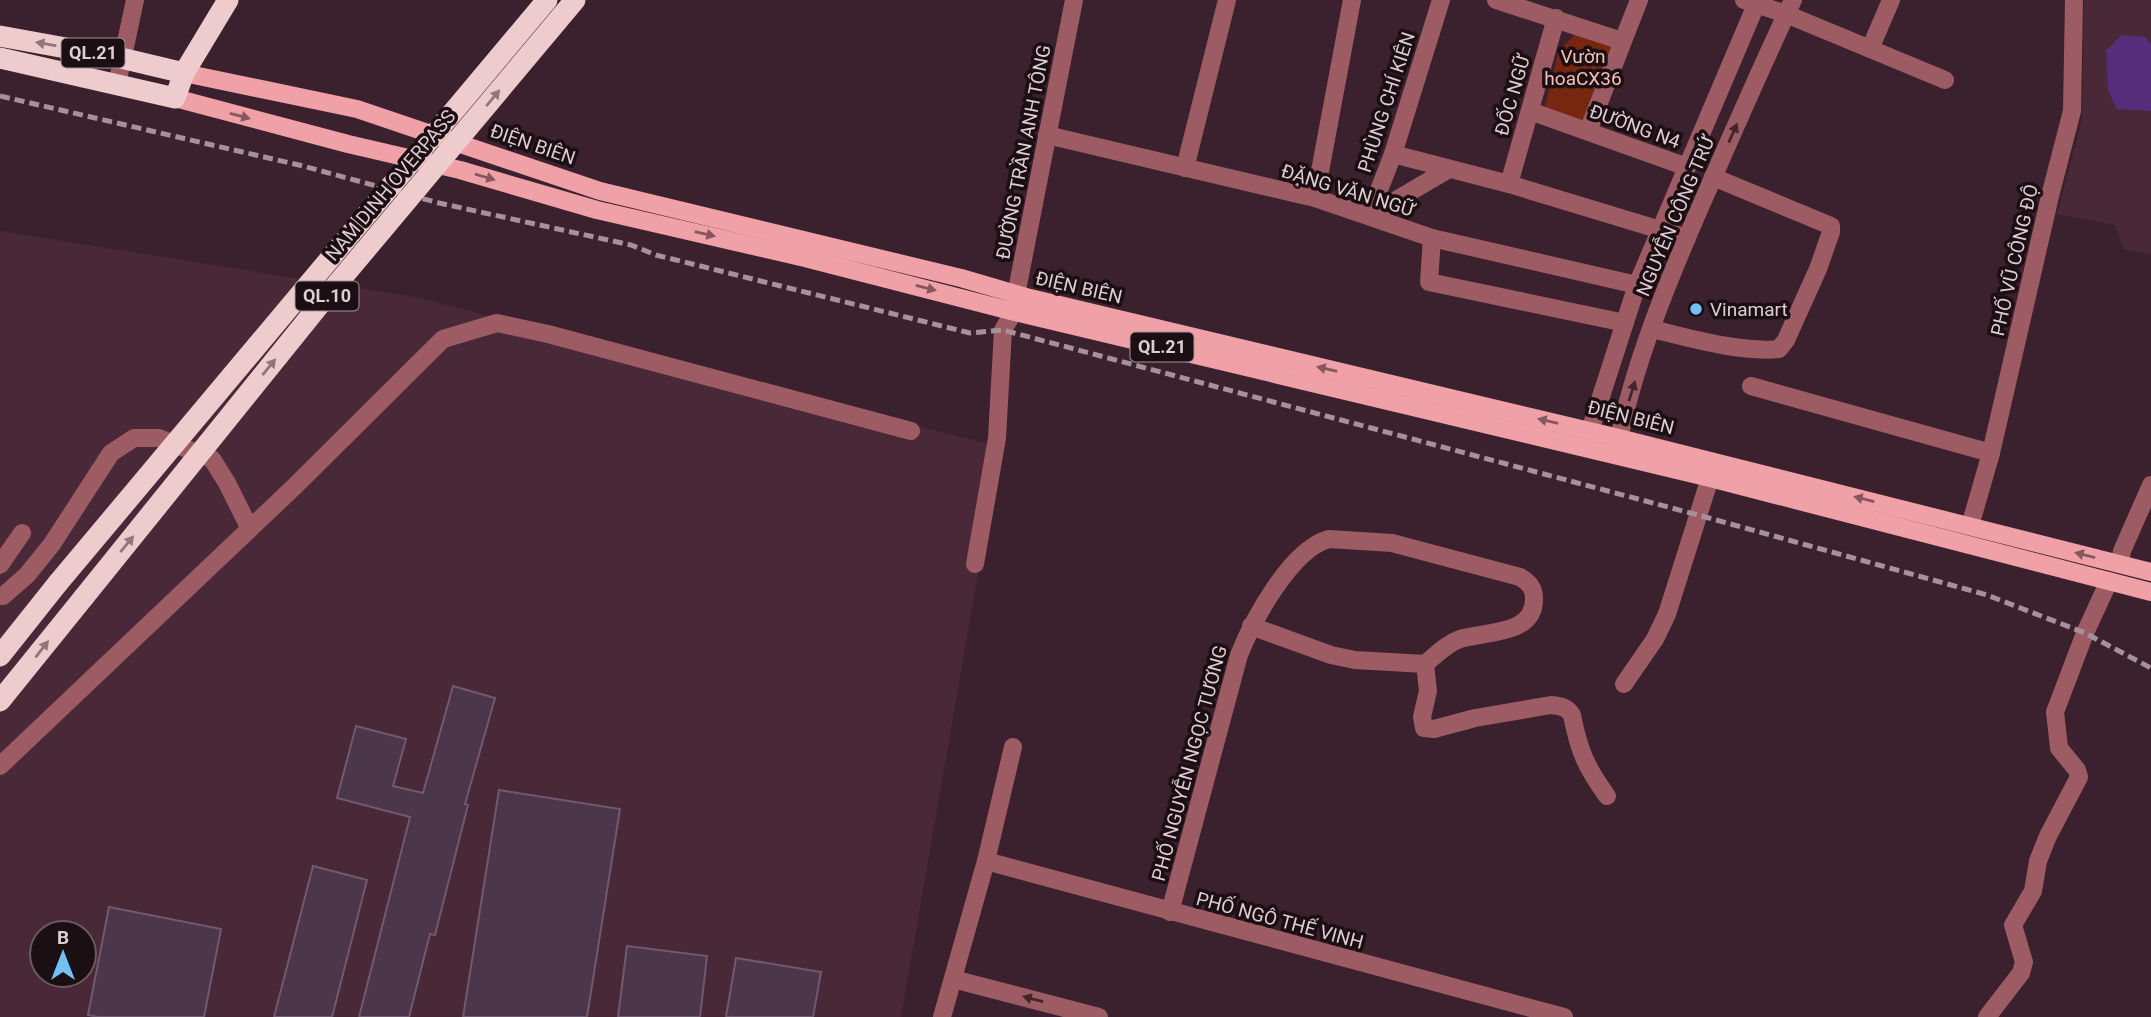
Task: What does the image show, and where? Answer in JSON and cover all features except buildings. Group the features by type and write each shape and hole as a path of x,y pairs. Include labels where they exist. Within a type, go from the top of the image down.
{"highway":[{"path":"174,98 184,73 228,0"},
{"name":"NAM DINH OVERPASS","path":"2,652 547,0"},
{"name":"NAM DINH OVERPASS","path":"0,701 321,303 575,0"},
{"name":"ĐIỆN BIÊN","path":"0,36 121,58 184,73"},
{"name":"ĐIỆN BIÊN","path":"0,58 174,98"}],"main road":[{"name":"ĐIỆN BIÊN","path":"184,73 357,109 600,191 961,278 1013,303 2151,592"},
{"name":"ĐIỆN BIÊN","path":"174,98 348,144 460,170 597,210 1591,431 2151,572"}],"street":[{"path":"117,84 135,0"},
{"name":"ĐƯỜNG TRẦN ANH TÔNG","path":"975,564 997,439 1003,330 1013,303 1074,0"},
{"path":"1185,168 1227,0"},
{"path":"1315,198 1352,0"},
{"name":"PHÙNG CHÍ KIÊN","path":"1369,216 1394,155 1441,0"},
{"path":"1496,0 1622,41"},
{"path":"1588,131 1639,0"},
{"path":"1870,49 1891,0"},
{"name":"PHỐ VŨ CÔNG ĐỘ","path":"1969,526 1991,453 2072,111 2074,0"},
{"path":"1753,1 1789,7 1870,49 1945,80"},
{"name":"NGUYỄN CÔNG TRỨ","path":"1584,449 1637,285 1753,1"},
{"name":"NGUYỄN CÔNG TRỨ","path":"1616,457 1619,438 1652,329 1687,238 1789,7"},
{"name":"ĐỐC NGỮ","path":"1509,184 1556,18"},
{"name":"ĐƯỜNG N4","path":"1530,111 1687,167"},
{"name":"ĐẶNG VĂN NGỮ","path":"1047,135 1315,198 1432,238 1637,285"},
{"path":"1394,155 1509,184 1687,238"},
{"path":"1369,216 1449,169"},
{"path":"1652,329 1699,341 1766,351 1779,349 1786,341 1818,269 1831,226 1713,177"},
{"path":"1432,238 1429,282 1625,323"},
{"path":"0,766 250,529 443,339 497,323 548,334 911,431"},
{"path":"1751,386 1991,453"},
{"path":"0,596 27,575 52,544 111,453 134,439 159,439 212,458 250,529"},
{"path":"1624,684 1655,639 1667,614 1710,478"},
{"path":"2120,564 2122,551 2151,485"},
{"path":"0,565 22,533"},
{"name":"PHỐ NGUYỄN NGỌC TƯƠNG","path":"1170,912 1238,655 1251,626 1275,588 1308,550 1320,541 1329,539 1392,543 1527,581 1532,588 1534,599 1532,611 1524,621 1509,630 1458,640 1446,646 1425,664"},
{"path":"1987,1017 2021,973 2024,962 2013,925 2033,891 2038,861 2078,777 2077,770 2059,748 2054,712 2109,581"},
{"path":"1251,626 1331,655 1355,660 1425,664 1428,691 1422,717 1424,728 1434,729 1475,718 1551,705 1561,706 1572,715 1581,755 1607,796"},
{"path":"942,1017 986,861 1013,747"},
{"name":"PHỐ NGÔ THẾ VINH","path":"986,861 1564,1017"},
{"path":"953,979 1099,1017"}],"shaded area":[{"path":"2084,0 2151,0 2151,254 2124,249 2115,225 2057,214 2082,120"},
{"path":"2122,35 2146,37 2151,44 2151,111 2117,109 2108,90 2106,50"},
{"path":"0,231 415,297 1000,447 901,1017 0,1017"}],"green space":[{"name":"Vườn hoaCX36","path":"1576,34 1622,41 1588,131 1543,114 1559,50"}],"railway":[{"path":"0,96 303,166 439,203 631,245 656,255 970,333 1003,330 1987,595 2085,633 2151,668"}],"place":[{"name":"Vinamart","path":"1696,309"}]}
